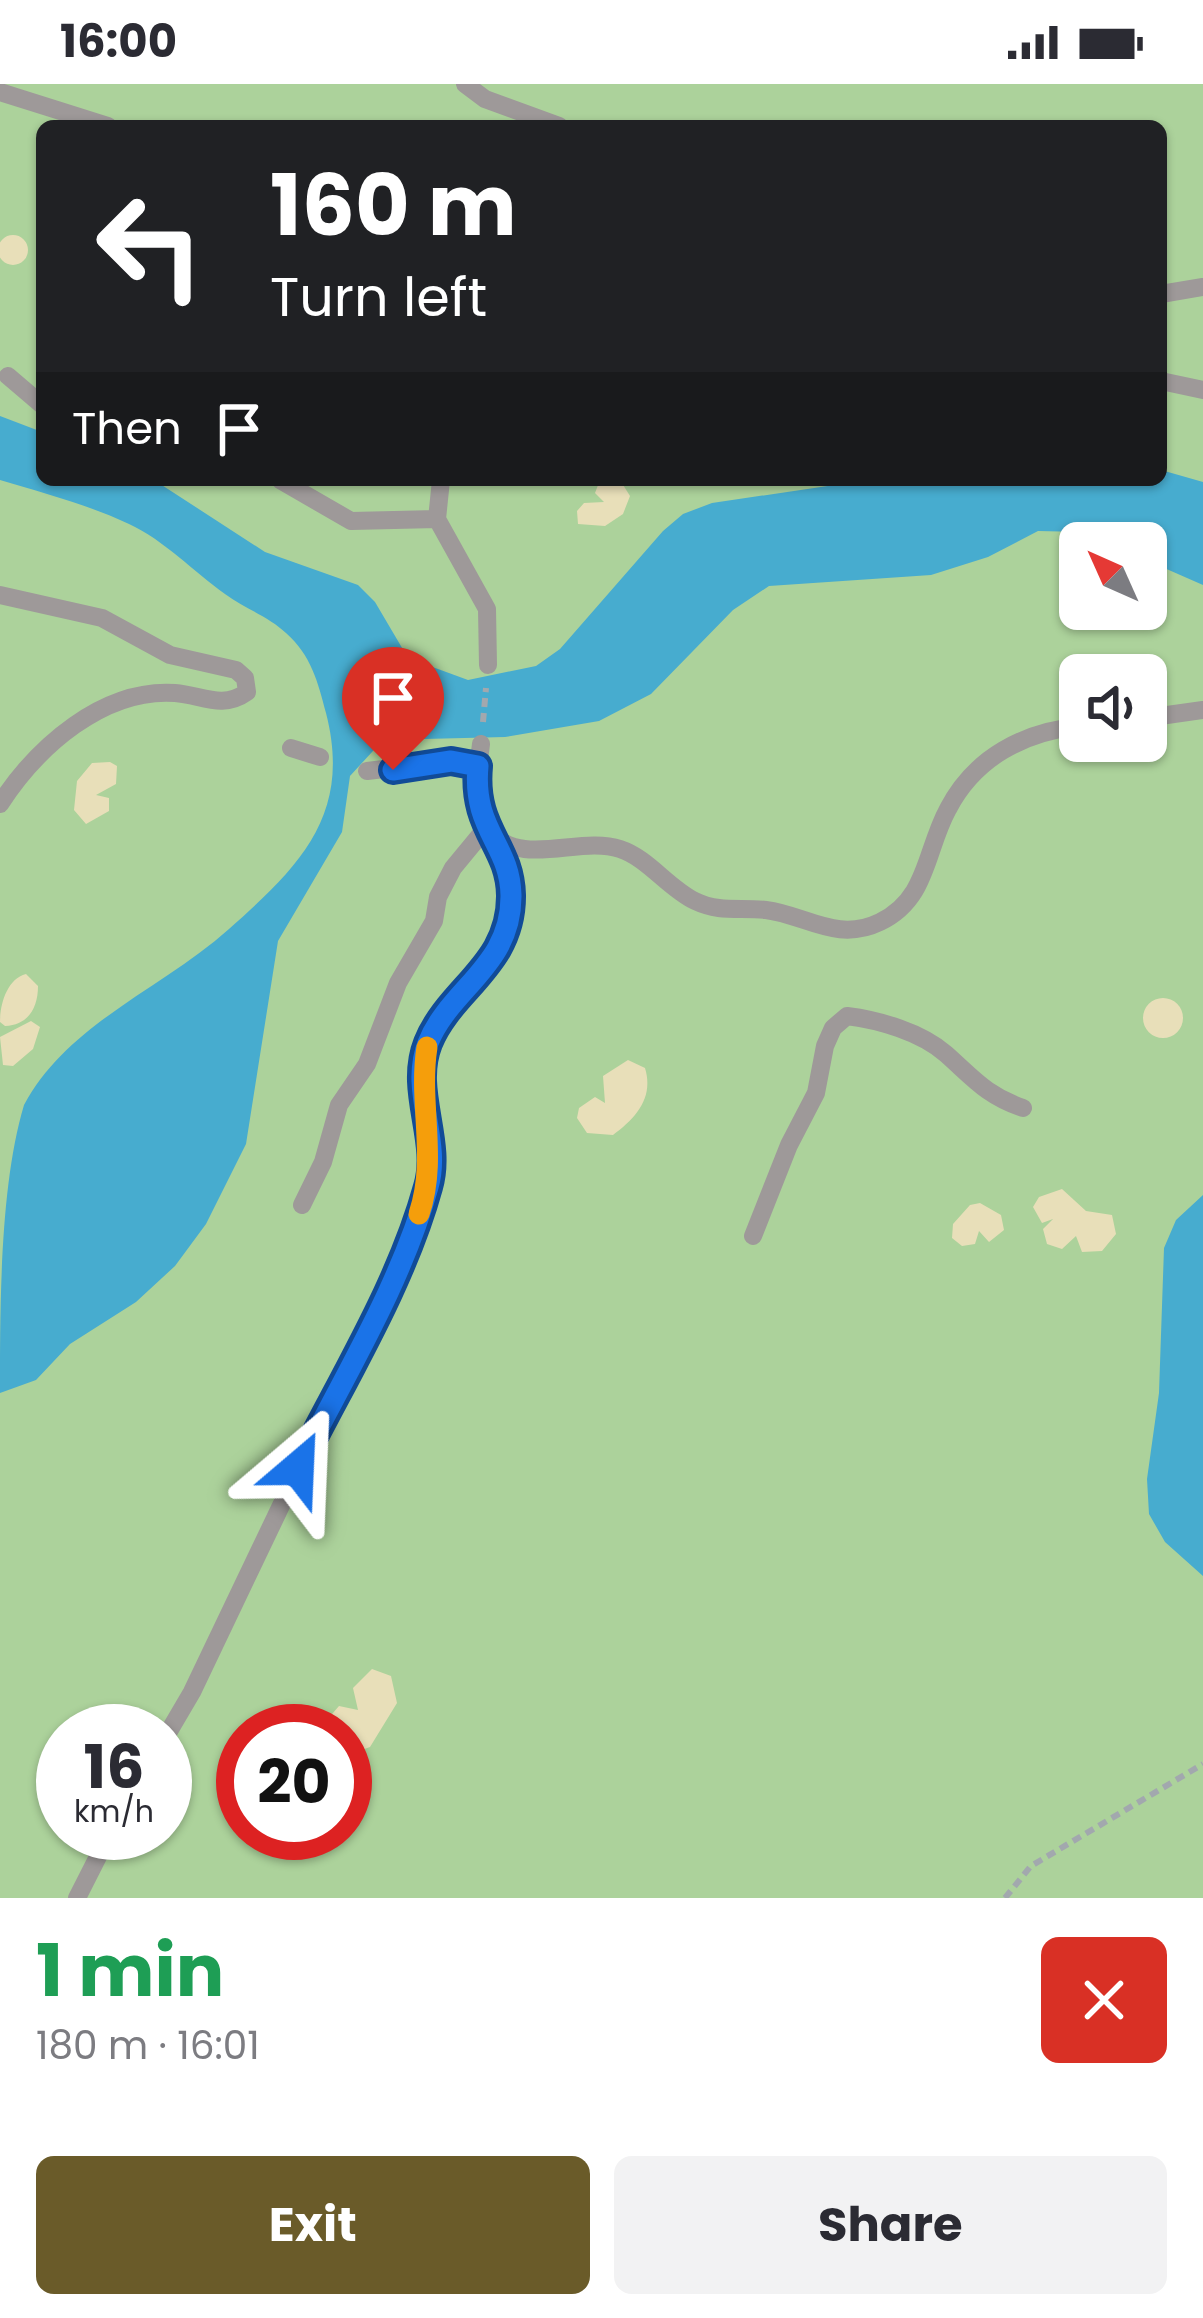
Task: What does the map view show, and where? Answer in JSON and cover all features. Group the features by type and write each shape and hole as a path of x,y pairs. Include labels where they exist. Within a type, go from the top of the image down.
{"lane":[{"path":"465,84 485,99 543,120"},
{"path":"0,92 89,120"},
{"path":"1167,293 1203,287"},
{"path":"8,376 36,400"},
{"path":"1167,381 1203,390"},
{"path":"290,486 351,521 437,518"},
{"path":"440,486 437,518 487,609 488,665"},
{"path":"0,595 102,618 170,655 236,670 245,678 247,692 219,703 178,693 143,694 103,710 62,734 32,761 0,804"},
{"path":"1167,715 1203,710"},
{"path":"489,831 506,845 535,850 619,848 693,900 713,908 770,910 830,930 854,930 880,922 914,898 948,808 1004,746 1059,728"},
{"path":"185,1704 415,1225 430,1182 421,1088 428,1044 502,942 511,894 476,794 482,744"},
{"path":"291,748 320,757"},
{"path":"367,771 451,761 478,766"},
{"path":"302,1204 323,1162 339,1105 368,1064 398,983 434,921 438,897 453,868 489,831"},
{"path":"753,1236 788,1145 816,1093 825,1046 847,1016 874,1019 943,1050 988,1096 1023,1108"},
{"path":"77,1898 96,1860"}],"path":[{"path":"482,744 488,665"},
{"path":"1005,1898 1031,1866 1203,1763"}],"green space":[{"path":"0,84 1203,84 1203,1898 0,1898"}],"sand":[{"path":"7,236 19,236 27,244 27,256 19,264 7,264 -1,256 -1,244"},
{"path":"598,486 624,486 630,496 623,514 605,526 578,524 577,511 584,503 604,502 595,493"},
{"path":"92,763 117,766 116,784 96,795 109,798 109,811 86,824 74,810 77,781"},
{"path":"26,974 38,986 34,1008 20,1022 5,1026 0,1022 6,993"},
{"path":"1163,998 1177,1004 1183,1018 1177,1032 1163,1038 1149,1032 1143,1018 1149,1004"},
{"path":"31,1021 40,1027 33,1049 13,1066 3,1065 0,1037"},
{"path":"628,1060 645,1068 647,1089 641,1106 613,1135 587,1133 577,1118 579,1108 595,1097 605,1103 603,1076"},
{"path":"1062,1189 1086,1211 1112,1215 1116,1234 1102,1251 1082,1252 1076,1236 1062,1249 1047,1244 1043,1229 1053,1219 1042,1223 1033,1207 1039,1197"},
{"path":"980,1203 1001,1215 1004,1230 989,1242 979,1231 975,1244 962,1246 952,1238 953,1224 970,1205"},
{"path":"372,1669 391,1676 397,1703 372,1744 372,1704 357,1704 353,1688"}],"water":[{"path":"0,416 36,430 36,486 163,486 265,552 358,585 375,602 408,658 468,680 536,666 560,649 683,514 712,503 827,486 1167,486 1167,472 1203,482 1203,585 1167,569 1167,522 1059,522 1059,531 1038,531 988,557 931,575 769,586 733,610 651,694 599,721 505,737 383,740 350,776 342,832 278,941 246,1144 206,1224 175,1266 136,1302 70,1344 36,1380 0,1393 6,1208 24,1105 65,1051 203,950 278,882 314,835 332,780 326,713 308,660 295,641 142,531 82,505 0,480"},
{"path":"1203,1195 1203,1576 1165,1542 1149,1514 1147,1479 1159,1393 1164,1248 1176,1220"}],"slow traffic":[{"path":"419,1214 430,1182 421,1088 427,1047"}],"route":[{"path":"298,1468 393,1278 430,1182 421,1088 428,1044 502,942 511,894 491,834 478,812 478,766 451,761 393,770"}]}
